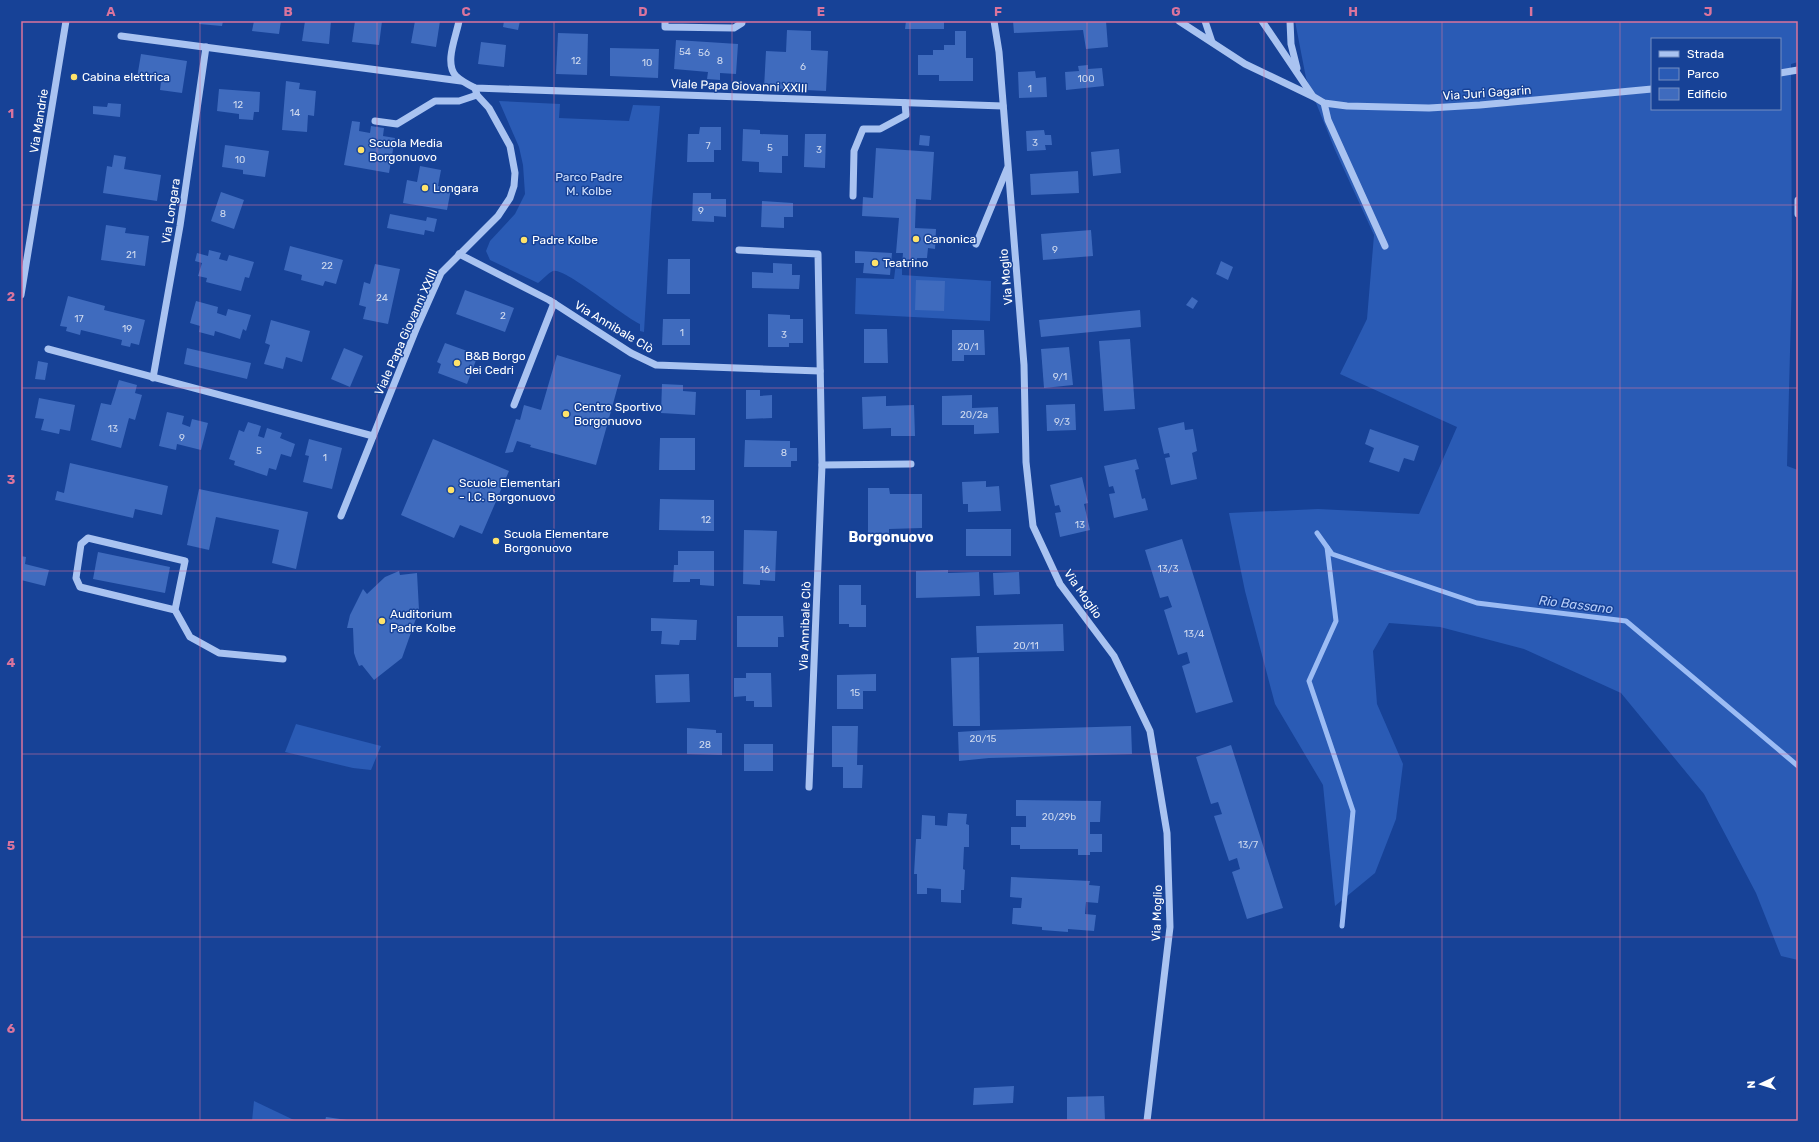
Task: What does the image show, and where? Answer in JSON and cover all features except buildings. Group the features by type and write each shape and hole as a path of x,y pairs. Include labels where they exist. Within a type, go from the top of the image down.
{"street":[{"name":"Via Mandrie","path":"21,295 66,21"},
{"path":"375,121 397,124 434,101 459,101 476,91 462,81 452,68 451,61 459,21"},
{"path":"665,21 665,27 734,28 742,23 742,21"},
{"name":"Via Moglio","path":"994,21 999,52 1024,365 1026,462 1033,526 1060,584 1114,656 1150,731 1167,832 1170,927 1147,1121"},
{"name":"Via Juri Gagarin","path":"1179,21 1245,64 1324,103 1347,106 1428,108 1496,104 1651,89"},
{"path":"1205,21 1212,42"},
{"name":"Via Juri Gagarin","path":"1262,21 1314,97"},
{"name":"Via Juri Gagarin","path":"1290,21 1291,44 1298,72"},
{"path":"121,36 462,81"},
{"name":"Via Longara","path":"153,378 180,226 206,47"},
{"path":"1781,73 1798,70"},
{"name":"Viale Papa Giovanni XXIII","path":"476,91 1003,106"},
{"name":"Viale Papa Giovanni XXIII","path":"341,516 417,327 441,273 498,216 510,198 514,186 515,173 510,146 490,108 476,91"},
{"path":"853,196 854,151 863,129 880,129 906,115 905,103"},
{"path":"1324,103 1328,120 1385,246"},
{"path":"976,244 1008,167"},
{"path":"1798,200 1798,214"},
{"name":"Via Annibale Clò","path":"739,250 818,254 822,465 809,787"},
{"name":"Via Annibale Clò","path":"459,254 554,303 631,353 656,365 820,371"},
{"path":"514,405 554,303"},
{"path":"48,349 373,436"},
{"path":"822,465 911,464"},
{"path":"176,610 80,588 76,578 81,544 88,538 185,561 176,610 190,637 219,653 283,659"}],"green space":[{"path":"1295,21 1798,21 1798,62 1791,64 1792,276 1787,466 1798,470 1798,960 1781,956 1756,893 1704,794 1621,693 1524,649 1440,627 1389,623 1373,651 1377,704 1403,764 1396,819 1375,873 1335,906 1323,785 1275,704 1245,591 1229,513 1318,509 1419,514 1457,427 1340,374 1367,319 1374,235 1335,150 1306,78"},
{"name":"Parco Padre M. Kolbe","path":"499,101 560,104 559,118 629,121 633,105 660,106 651,213 644,332 640,331 640,324 581,284 559,272 551,272 538,283 490,260 486,251 490,241 515,214 525,194 523,165 519,147"},
{"path":"896,263 902,265 902,275 991,281 990,321 855,314 856,278 894,279"},
{"path":"296,724 381,746 371,770 353,768 285,752"},
{"path":"254,1101 296,1121 252,1121"}],"waterway":[{"name":"Rio Bassano","path":"1317,533 1332,554 1477,603 1626,621 1798,766"},
{"path":"1327,547 1336,621 1309,681 1353,811 1342,926"}],"place":[{"name":"Cabina elettrica","path":"74,77"},
{"name":"Scuola Media Borgonuovo","path":"361,150"},
{"name":"Longara","path":"425,188"},
{"name":"Canonica","path":"916,239"},
{"name":"Padre Kolbe","path":"524,240"},
{"name":"Teatrino","path":"875,263"},
{"name":"B&B Borgo dei Cedri","path":"457,363"},
{"name":"Centro Sportivo Borgonuovo","path":"566,414"},
{"name":"Scuole Elementari - I.C. Borgonuovo","path":"451,490"},
{"name":"Scuola Elementare Borgonuovo","path":"496,541"},
{"name":"Auditorium Padre Kolbe","path":"382,621"}],"district":[{"name":"Borgonuovo","path":"891,537"}]}
